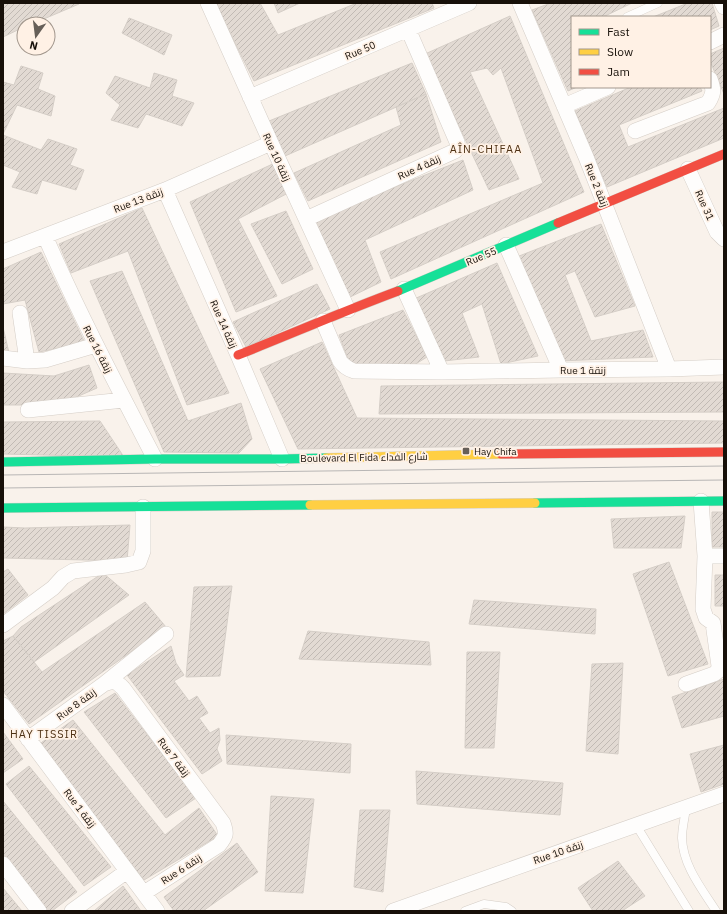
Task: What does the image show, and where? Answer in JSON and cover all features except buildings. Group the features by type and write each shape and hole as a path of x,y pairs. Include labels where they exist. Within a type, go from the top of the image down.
{"main road":[{"name":"Rue 55","path":"238,355 404,289 724,154"},
{"name":"Boulevard El Fida شارع الفداء","path":"3,462 282,459 465,454 724,452"},
{"path":"3,508 724,501"}],"street":[{"name":"Rue 10 زنقة","path":"208,3 348,310"},
{"name":"Rue 50","path":"250,97 469,3"},
{"name":"Rue 2 زنقة","path":"520,3 604,204 669,369"},
{"path":"722,3 724,7"},
{"name":"Rue 4 زنقة","path":"306,219 455,151 458,147 408,29"},
{"path":"711,42 724,35"},
{"path":"635,131 708,103 714,89 711,82"},
{"path":"564,106 606,88"},
{"name":"Rue 13 زنقة","path":"3,252 165,190 271,143"},
{"name":"Rue 31","path":"688,169 717,232 724,239"},
{"name":"Rue 14 زنقة","path":"165,190 282,459"},
{"name":"Rue 16 زنقة","path":"45,236 65,282 155,460"},
{"path":"506,245 561,370"},
{"path":"404,289 442,372"},
{"path":"20,313 27,361"},
{"name":"Rue 1 زنقة","path":"324,321 340,361 344,367 354,371 442,372 724,368"},
{"path":"3,358 27,361 45,360 96,345"},
{"path":"28,410 124,400"},
{"path":"686,684 714,674 718,671 719,666 718,624 706,618 703,609 705,559 701,501"},
{"path":"3,625 53,588 62,577 73,571 126,565 139,562 143,551 143,507"},
{"path":"705,559 724,556"},
{"path":"705,559 724,562"},
{"name":"Rue 8 زنقة","path":"28,739 104,684 166,634"},
{"name":"Rue 7 زنقة","path":"104,684 111,681 117,683 123,688 223,824 226,831 224,838 219,845"},
{"name":"Rue 1 زنقة","path":"5,711 28,739 157,911"},
{"name":"Rue 10 زنقة","path":"393,911 724,794"},
{"name":"Rue 6 زنقة","path":"144,893 219,845"},
{"path":"3,864 39,911"},
{"path":"72,911 127,871"}],"lane":[{"path":"629,16 658,3"},
{"path":"686,807 682,837 684,855 692,873 716,911"},
{"path":"636,825 689,911"},
{"path":"466,911 484,904 506,907 512,911"}],"tram line":[{"path":"3,475 724,466"},
{"path":"3,488 724,480"}],"traffic: fast":[{"path":"398,291 558,223"},
{"path":"3,462 326,458"},
{"path":"535,503 724,501"},
{"path":"3,508 310,505"}],"traffic: slow":[{"path":"326,458 501,454"},
{"path":"310,505 535,503"}],"traffic: jam":[{"path":"558,223 724,154"},
{"path":"238,355 398,291"},
{"path":"501,454 724,452"}],"place":[{"name":"Hay Chifa","path":"466,451"}],"district":[{"name":"AÎN-CHIFAA","path":"486,149"},
{"name":"HAY TISSIR","path":"44,734"}]}
